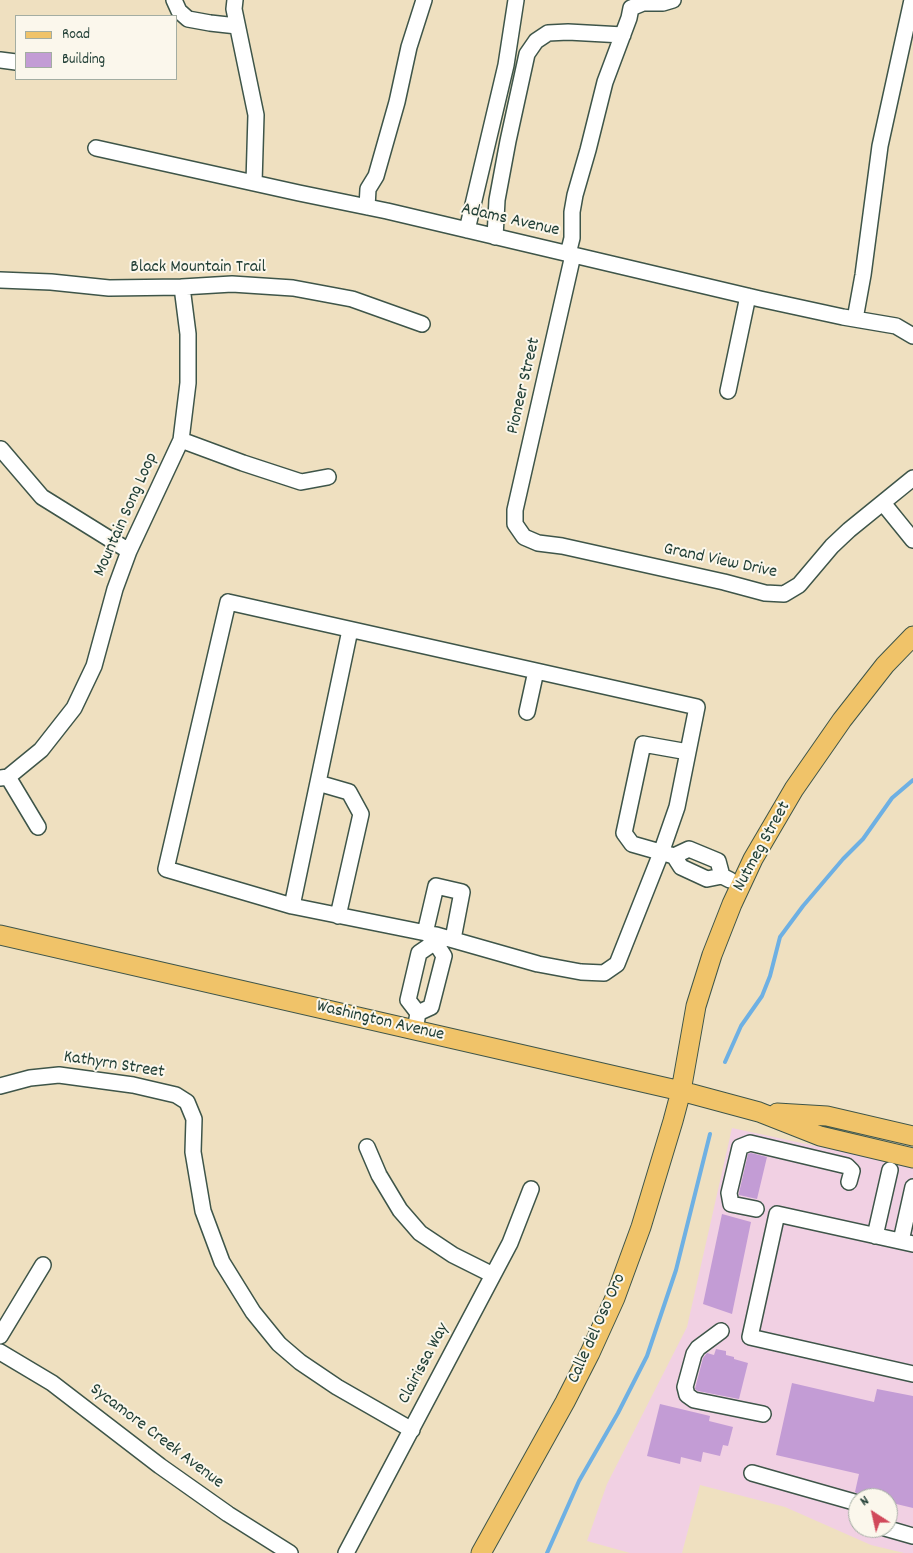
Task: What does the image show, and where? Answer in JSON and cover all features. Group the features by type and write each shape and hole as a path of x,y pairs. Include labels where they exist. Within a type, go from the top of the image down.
{"main road":[{"name":"Nutmeg Street","path":"681,1091 696,1006 712,955 753,860 794,789 842,720 885,665 913,636"},
{"name":"Washington Avenue","path":"0,934 417,1022 759,1112 892,1162 913,1158"},
{"name":"Calle del Oso Oro","path":"481,1553 565,1402 615,1298 641,1227 681,1091"},
{"name":"Washington Avenue","path":"759,1112 827,1116 913,1136"},
{"path":"892,1162 900,1146 913,1147"}],"street":[{"path":"174,0 179,11 188,19 238,26"},
{"path":"235,0 234,9 256,115 254,183"},
{"path":"367,207 368,189 376,176 409,46 424,0"},
{"path":"467,230 506,65 516,0"},
{"name":"Pioneer Street","path":"515,524 515,510 571,255 572,212 575,196 605,82 631,8 643,2 663,3 673,0"},
{"path":"855,319 863,275 880,146 912,0"},
{"path":"495,237 497,200 527,54 536,41 548,33 568,32 623,35"},
{"path":"0,60 15,62"},
{"name":"Adams Avenue","path":"96,148 367,207 748,296 896,326 913,336"},
{"name":"Black Mountain Trail","path":"0,280 51,282 109,288 182,288 232,284 293,288 352,299 422,324"},
{"name":"Mountain Song Loop","path":"4,777 41,750 74,708 94,666 115,588 129,551 181,440 188,383 188,334 182,288"},
{"path":"728,390 748,296"},
{"path":"181,440 301,482 328,477"},
{"path":"1,449 42,497 129,551"},
{"name":"Grand View Drive","path":"515,524 524,537 538,543 562,546 765,593 784,594 799,585 832,546 913,478"},
{"path":"883,503 913,540"},
{"path":"228,602 350,630 698,707 668,854 617,964 604,973 581,972 538,964 453,939 292,906 166,869 228,602"},
{"path":"292,906 350,630"},
{"path":"527,712 536,671"},
{"path":"688,752 643,744 624,833 632,844 668,854 689,849 718,861 722,876"},
{"path":"4,777 38,827"},
{"path":"318,783 349,792 361,814 338,916"},
{"path":"668,854 681,867 707,880 722,876 741,885"},
{"path":"694,873 703,855"},
{"path":"432,936 444,956 431,1007 417,1022 408,1000 419,953 432,936 436,886 462,892 453,939"},
{"path":"417,964 440,970"},
{"name":"Kathyrn Street","path":"0,1086 30,1078 59,1075 133,1085 176,1095 187,1102 194,1120 193,1152 203,1211 222,1262 253,1312 279,1344 300,1362 336,1387 412,1430"},
{"path":"756,1210 732,1204 729,1193 740,1147 750,1142 847,1166 852,1171 849,1182"},
{"path":"367,1147 400,1210 420,1233 453,1255 493,1275"},
{"path":"875,1236 892,1162"},
{"path":"913,1187 907,1243 777,1214 750,1337 913,1374"},
{"name":"Clairissa Way","path":"346,1553 510,1243 530,1189"},
{"path":"0,1336 43,1265"},
{"path":"721,1330 698,1348 694,1354 685,1387 687,1395 694,1400 763,1414"},
{"name":"Sycamore Creek Avenue","path":"0,1352 52,1383 160,1466 228,1514 290,1553"},
{"path":"752,1473 848,1500"},
{"path":"898,1532 913,1536"}],"shaded area":[{"path":"732,1128 913,1167 913,1553 904,1553 871,1545 855,1538 898,1538 898,1488 848,1488 848,1535 785,1507 700,1485 682,1553 630,1553 587,1541 607,1484 687,1327"}],"building":[{"path":"748,1154 767,1157 757,1199 739,1195"},
{"path":"722,1214 751,1222 732,1314 703,1304"},
{"path":"716,1349 726,1351 726,1355 748,1363 739,1399 695,1389 703,1358 707,1353 714,1355"},
{"path":"792,1383 874,1402 877,1389 913,1396 913,1508 898,1504 898,1488 856,1488 859,1474 776,1455"},
{"path":"660,1404 710,1416 709,1421 733,1427 728,1446 723,1445 720,1456 703,1452 701,1462 681,1457 680,1464 647,1456"}],"waterway":[{"path":"725,1062 741,1026 762,996 770,976 780,937 803,906 843,859 863,839 892,798 913,780"},
{"path":"547,1553 579,1481 618,1413 647,1356 676,1270 710,1134"}]}
